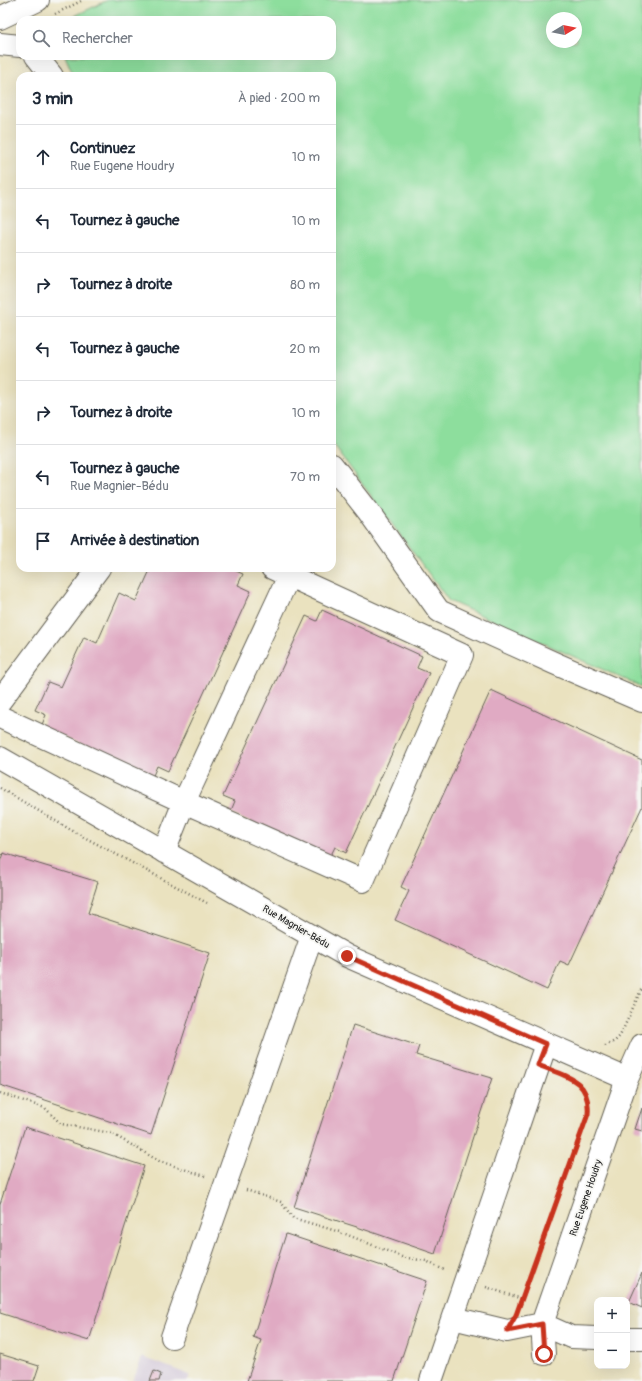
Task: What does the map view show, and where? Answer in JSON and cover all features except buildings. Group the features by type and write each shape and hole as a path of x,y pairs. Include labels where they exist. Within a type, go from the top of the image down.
{"street":[{"path":"0,18 42,6"},
{"path":"0,44 16,46"},
{"path":"39,60 49,72"},
{"path":"336,470 373,518 439,610 554,663 642,700"},
{"path":"0,701 96,572"},
{"path":"0,717 184,802 363,881 462,655 280,572 184,802 164,852"},
{"name":"Rue Magnier-Bédu","path":"0,758 347,956 627,1079"},
{"path":"172,1337 312,936"},
{"path":"431,1381 546,1044"},
{"name":"Rue Eugene Houdry","path":"544,1354 542,1324 627,1079 642,1044"},
{"path":"453,1318 507,1331 542,1324 571,1337 594,1338"},
{"path":"630,1339 642,1339"}],"path":[{"path":"42,6 83,0"},
{"path":"0,788 71,830 213,906"},
{"path":"590,1063 596,1049 615,1041 620,1036 642,988"},
{"path":"507,1331 516,1315 522,1299 588,1114 589,1105 582,1086 568,1077"},
{"path":"0,1093 45,1108 61,1124 111,1133 159,1161 281,1202 293,1218 343,1233 402,1257 426,1261 465,1280 522,1299"}],"shaded area":[{"path":"142,1357 190,1375 188,1381 133,1381"}],"green space":[{"path":"108,0 642,0 642,687 449,601 336,448 336,72 72,72 67,60 336,60 336,16 74,16"}],"route":[{"path":"347,956 546,1044 538,1065 568,1077 582,1086 586,1094 589,1105 588,1114 516,1315 507,1331 542,1324 544,1354"}]}
